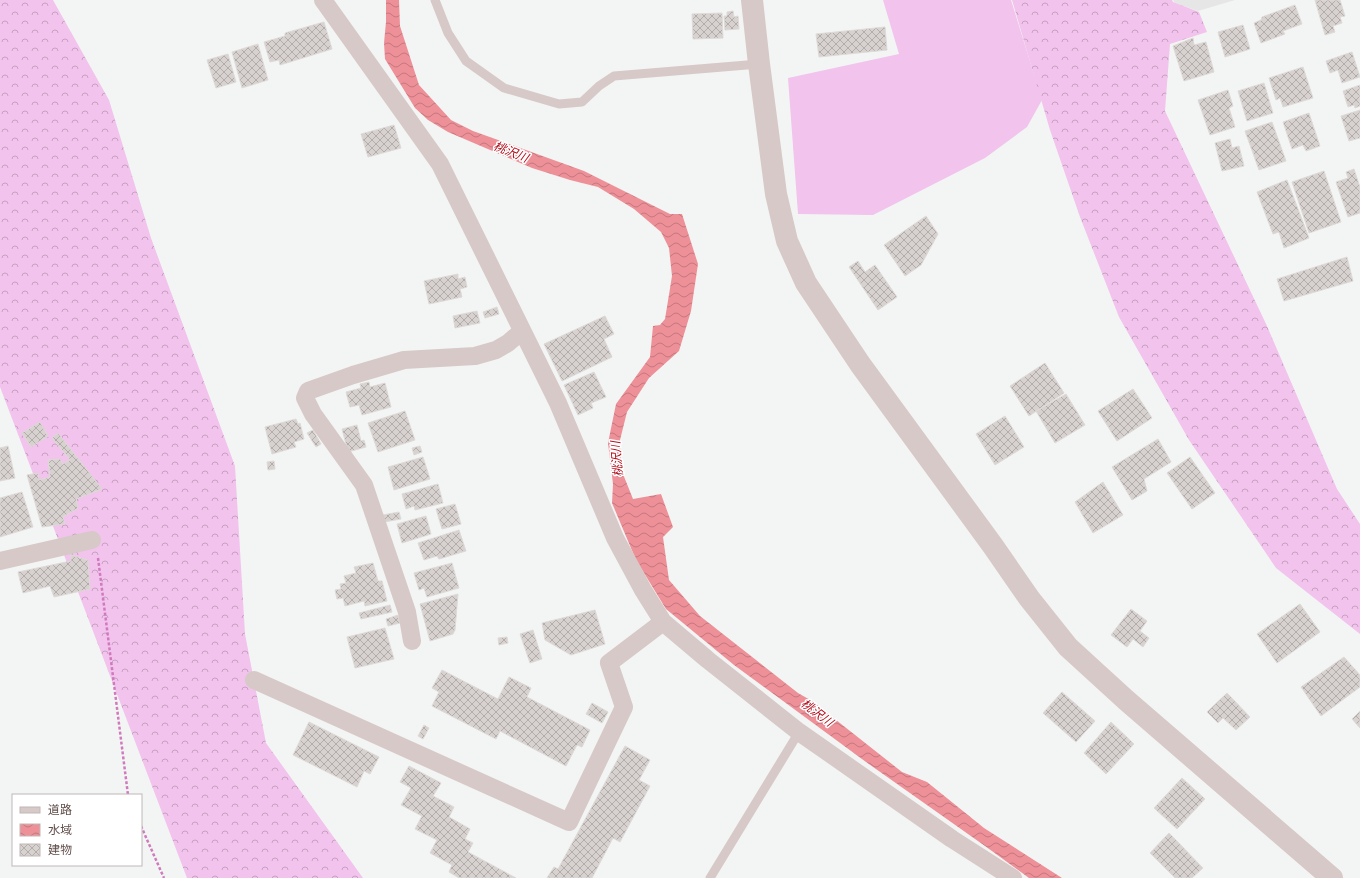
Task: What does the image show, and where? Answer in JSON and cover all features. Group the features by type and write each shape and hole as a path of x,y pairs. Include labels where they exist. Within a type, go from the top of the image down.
{"street":[{"path":"323,0 440,164 558,403 615,538 643,590 663,622 708,660 799,732 952,839 1013,878"},
{"path":"752,0 776,194 787,241 806,284 860,364 993,546 1029,598 1068,647 1138,711 1332,878"},
{"path":"412,641 407,612 364,485 313,414 304,398 308,391 359,373 404,360 475,356 496,350 508,343 522,331"},
{"path":"0,561 92,540"},
{"path":"254,680 569,822 624,707 609,663 663,622"}],"lane":[{"path":"435,0 448,33 466,61 504,88 559,104 582,102 614,76 759,64"},
{"path":"710,878 799,732"}],"path":[{"path":"92,540 97,556 128,794"},
{"path":"142,828 164,878"}],"shaded area":[{"path":"1173,0 1235,0 1198,11 1175,3"}],"green space":[{"path":"0,0 53,0 109,100 151,238 235,466 245,634 266,743 363,878 187,878 0,387"},
{"path":"883,0 1011,0 1042,100 1027,127 985,158 873,215 798,214 788,78 899,54"},
{"path":"1012,0 1172,0 1173,2 1199,12 1207,32 1170,44 1165,111 1267,326 1337,489 1360,524 1360,634 1276,568 1189,440 1119,317 1080,217 1050,130"}],"water":[{"name":"桃沢川","path":"386,0 399,0 400,26 419,85 451,120 473,131 584,171 670,214 682,214 698,264 691,311 679,351 649,378 627,412 620,440 621,469 633,499 661,494 673,527 663,537 669,580 700,616 902,772 927,782 984,828 1062,878 1029,878 866,762 734,665 666,609 636,560 612,503 613,484 608,443 616,404 650,357 653,326 660,325 665,319 672,276 669,248 661,232 634,209 598,187 532,168 448,132 428,120 415,108 385,59 384,43"}],"building":[{"path":"1315,0 1340,0 1345,16 1340,17 1342,23 1333,26 1335,32 1325,35"},
{"path":"1295,5 1302,24 1283,31 1285,34 1261,43 1254,23 1261,20 1262,17"},
{"path":"733,11 734,17 738,16 739,29 725,30 724,16 727,16 727,12"},
{"path":"722,13 723,38 693,39 692,14"},
{"path":"324,22 332,49 280,65 279,60 270,62 264,42 285,36 285,33"},
{"path":"1243,25 1250,49 1225,57 1218,32"},
{"path":"885,27 887,50 819,57 816,34"},
{"path":"1193,38 1194,45 1206,42 1214,72 1184,81 1173,46"},
{"path":"258,44 268,80 242,88 232,52"},
{"path":"1352,52 1360,77 1342,83 1338,70 1330,73 1326,61"},
{"path":"228,54 236,82 216,88 207,60"},
{"path":"1303,67 1313,98 1283,107 1280,98 1276,100 1269,78"},
{"path":"1264,83 1273,113 1247,121 1238,91"},
{"path":"1360,85 1360,106 1355,108 1354,105 1348,107 1343,91"},
{"path":"1228,90 1233,106 1229,108 1235,127 1210,135 1198,100"},
{"path":"1360,110 1360,138 1349,141 1341,116"},
{"path":"1309,113 1320,146 1306,151 1303,145 1292,149 1283,122"},
{"path":"1272,122 1286,161 1259,170 1245,131"},
{"path":"394,125 401,148 368,157 361,134"},
{"path":"1230,139 1232,148 1239,146 1244,166 1222,171 1215,143"},
{"path":"1354,169 1360,187 1360,213 1348,217 1336,182 1348,178 1346,172"},
{"path":"1324,171 1341,222 1309,233 1292,182"},
{"path":"1287,180 1309,238 1284,248 1279,232 1273,234 1257,192"},
{"path":"926,216 938,234 921,265 905,276 884,245"},
{"path":"1347,257 1353,281 1284,301 1277,279"},
{"path":"858,261 865,272 875,265 897,297 878,310 849,267"},
{"path":"458,274 458,279 465,277 467,287 460,289 462,297 429,304 424,281"},
{"path":"497,307 499,314 485,318 483,312"},
{"path":"477,311 480,323 455,328 453,316"},
{"path":"605,316 614,334 604,339 612,357 562,381 544,344"},
{"path":"1045,363 1064,393 1029,416 1010,386"},
{"path":"594,372 606,397 591,403 593,408 578,415 564,385"},
{"path":"369,382 370,387 385,383 391,407 362,415 359,405 350,407 346,392 361,388 360,384"},
{"path":"1133,389 1152,418 1117,441 1098,411"},
{"path":"1066,394 1085,425 1055,443 1036,411"},
{"path":"405,411 415,440 378,452 368,423"},
{"path":"1005,416 1024,447 995,465 976,434"},
{"path":"296,419 298,424 300,423 304,439 294,442 296,447 272,454 265,427"},
{"path":"40,422 48,436 31,447 22,433"},
{"path":"357,425 361,441 364,440 366,447 348,452 342,429"},
{"path":"313,430 321,444 316,447 307,433"},
{"path":"58,433 102,489 76,499 78,508 63,517 65,524 42,527 27,475 38,473 39,480 50,477 48,460 60,459 63,464 70,460 52,438"},
{"path":"1158,439 1171,462 1144,479 1147,491 1132,500 1112,467"},
{"path":"8,446 15,478 0,481 0,448"},
{"path":"420,446 422,452 414,455 412,448"},
{"path":"423,457 430,479 394,490 388,467"},
{"path":"1190,457 1215,493 1192,509 1167,473"},
{"path":"274,461 275,469 268,470 267,462"},
{"path":"1103,482 1123,515 1093,533 1075,502"},
{"path":"438,484 443,503 415,510 414,506 406,509 402,494"},
{"path":"22,492 33,527 0,537 0,498"},
{"path":"455,504 461,524 442,529 436,509"},
{"path":"399,512 401,519 384,522 383,515"},
{"path":"426,516 431,534 402,543 397,524"},
{"path":"459,530 466,551 439,559 437,556 424,560 418,543"},
{"path":"71,555 88,560 90,589 54,597 50,586 23,593 18,572 71,561"},
{"path":"373,563 378,581 382,581 387,601 365,606 364,601 345,606 343,598 337,599 335,590 341,589 340,584 346,583 344,576 356,573 354,567"},
{"path":"452,563 459,588 427,597 424,588 419,590 414,573"},
{"path":"458,594 455,630 453,634 430,641 420,604"},
{"path":"1300,604 1320,632 1277,663 1257,634"},
{"path":"390,605 392,612 361,619 359,613"},
{"path":"1131,609 1147,621 1140,631 1149,638 1143,647 1133,639 1127,647 1111,635"},
{"path":"595,610 605,644 571,655 545,640 542,623"},
{"path":"398,615 400,623 388,626 386,619"},
{"path":"385,628 394,659 355,668 347,637"},
{"path":"533,630 542,659 530,663 520,634"},
{"path":"507,637 508,643 499,645 498,638"},
{"path":"1344,657 1360,675 1360,687 1321,716 1301,687"},
{"path":"442,670 498,699 509,677 531,688 527,697 590,730 582,747 577,745 566,766 500,731 496,739 432,706 439,692 432,688"},
{"path":"1062,692 1095,721 1076,742 1043,713"},
{"path":"1227,693 1250,717 1236,730 1223,718 1218,723 1207,712"},
{"path":"592,703 608,712 602,723 586,714"},
{"path":"1360,711 1360,728 1352,719"},
{"path":"309,722 379,757 370,774 364,771 357,787 293,755"},
{"path":"1111,722 1134,744 1106,774 1084,753"},
{"path":"424,725 429,728 423,739 418,736"},
{"path":"625,746 650,760 639,780 650,786 620,842 613,838 592,878 547,878 554,867 558,869"},
{"path":"409,766 441,783 433,796 454,807 449,817 470,829 465,839 473,843 468,852 516,878 459,878 449,872 452,865 430,853 437,840 415,829 422,816 401,805 411,788 400,782"},
{"path":"1182,778 1205,799 1177,829 1154,808"},
{"path":"1169,833 1203,868 1192,878 1175,878 1150,853"}]}
